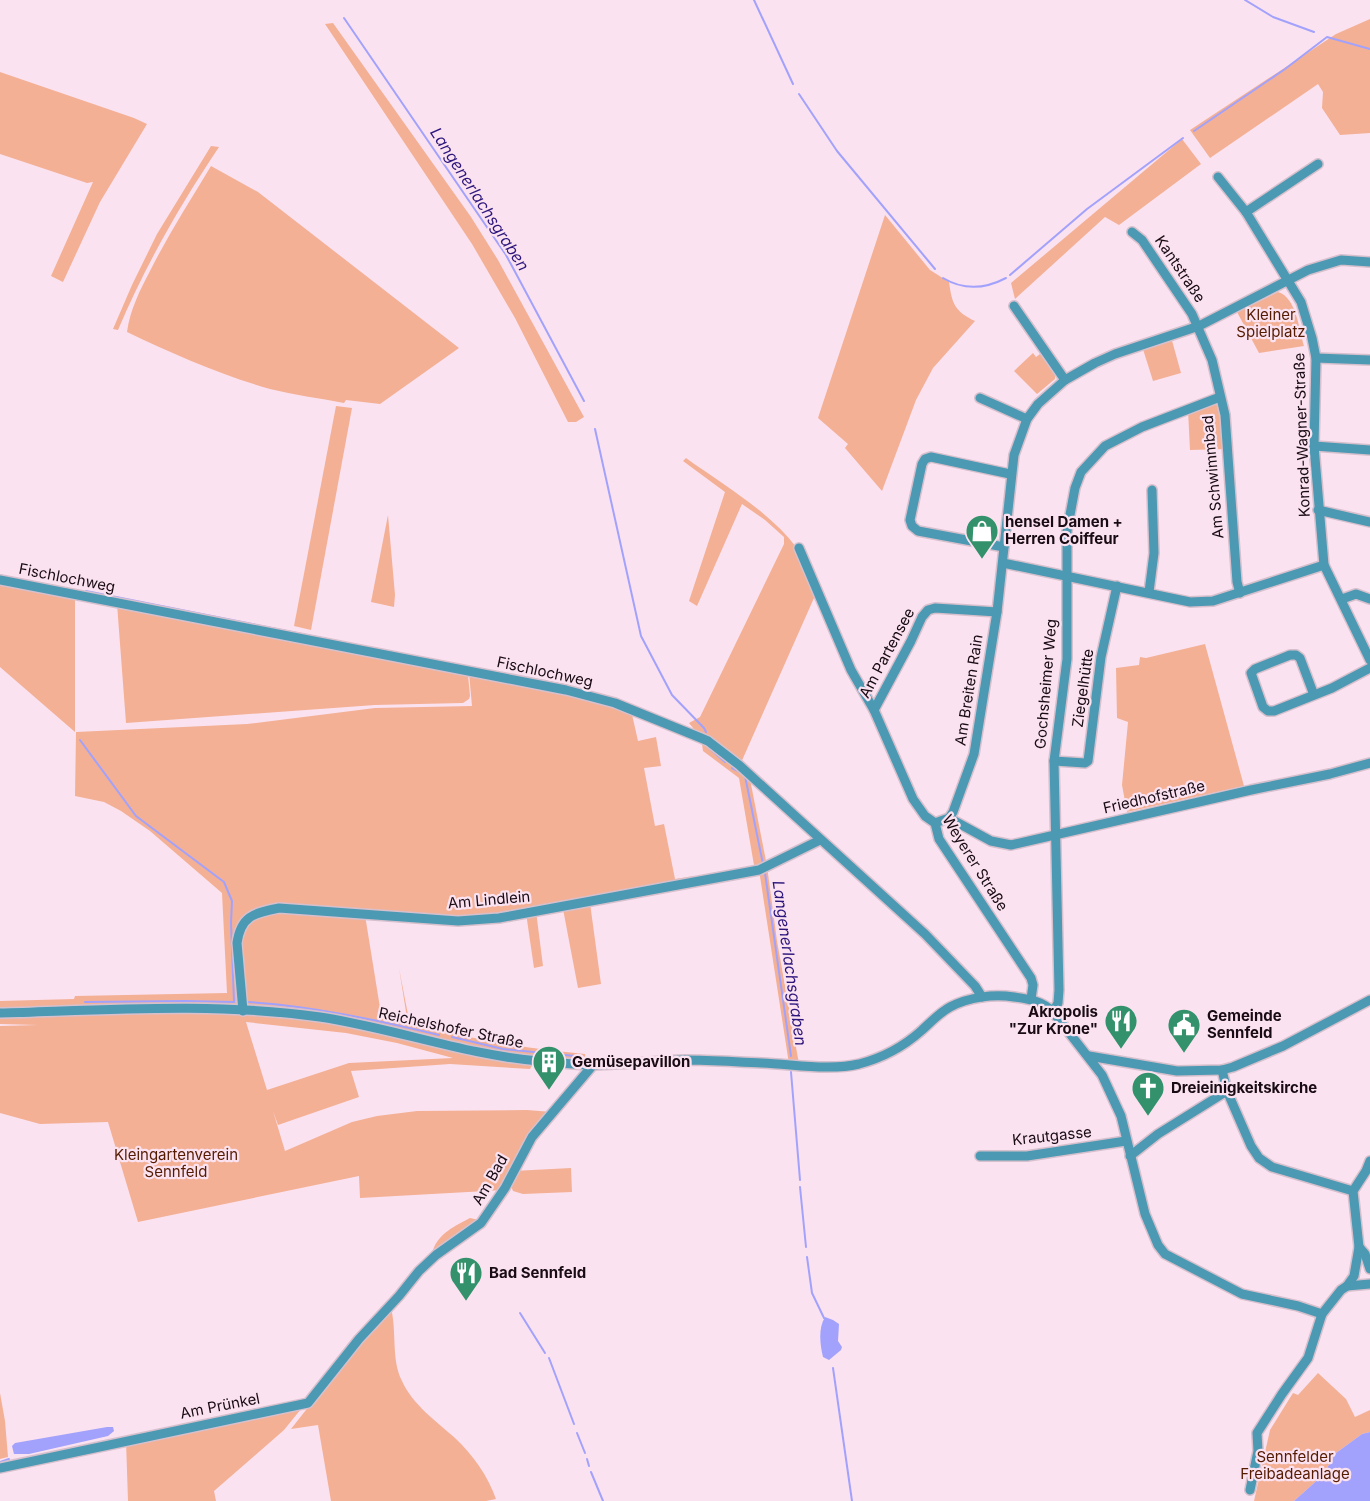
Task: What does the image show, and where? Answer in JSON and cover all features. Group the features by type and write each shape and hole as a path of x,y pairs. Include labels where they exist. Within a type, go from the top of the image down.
{"street":[{"path":"1246,212 1318,164"},
{"name":"Konrad-Wagner-Straße","path":"1218,177 1246,212 1301,302 1316,358 1314,446 1324,565"},
{"name":"Kantstraße","path":"1132,232 1142,240 1199,326"},
{"name":"Am Breiten Rain","path":"949,818 961,793 974,754 997,612 1010,474 1014,455 1027,419 1038,404 1065,380 1115,354 1199,326 1324,263 1341,260 1370,262"},
{"path":"1014,306 1065,380"},
{"name":"Am Schwimmbad","path":"1199,326 1212,360 1225,415 1237,582 1240,593"},
{"path":"1316,358 1370,360"},
{"name":"Gochsheimer Weg","path":"1053,1012 1058,1002 1059,990 1054,761 1067,659 1067,531 1070,507 1081,472 1105,446 1142,427 1221,397"},
{"path":"980,398 1027,419"},
{"path":"1314,446 1370,450"},
{"path":"1004,547 918,531 912,526 910,520 925,459 931,457 1010,474"},
{"path":"1149,592 1154,544 1152,490"},
{"path":"1318,510 1370,522"},
{"name":"Am Partensee","path":"800,549 852,670 874,710"},
{"path":"1003,562 1190,602 1213,601 1324,565 1370,660"},
{"name":"Fischlochweg","path":"0,580 566,690 615,703 708,741 739,765 925,934 975,986 982,997"},
{"name":"Ziegelhütte","path":"1054,761 1085,763 1088,761 1101,657 1117,586"},
{"path":"1342,599 1356,594 1370,599"},
{"name":"Am Partensee","path":"874,710 922,617 928,610 935,608 997,612"},
{"path":"1314,695 1300,658 1296,655 1290,655 1255,669 1251,673 1263,707 1268,711 1274,711 1314,695 1370,668"},
{"name":"Weyerer Straße","path":"874,710 913,799 926,816 935,823 939,839 1030,978 1033,985 1031,999"},
{"name":"Friedhofstraße","path":"949,818 991,841 1011,845 1330,774 1370,763"},
{"path":"935,823 949,818"},
{"name":"Am Lindlein","path":"243,1011 238,933 245,921 254,913 279,908 458,921 500,918 753,871 820,840"},
{"name":"Reichelshofer Straße","path":"0,1013 190,1009 243,1011 318,1017 535,1061 593,1065 687,1060 827,1066 858,1064 897,1049 948,1008 982,997 1008,996 1031,999 1047,1006 1053,1012"},
{"path":"1089,1056 1177,1071 1222,1070 1283,1046 1370,1000"},
{"path":"1053,1012 1102,1075 1120,1116 1145,1214 1158,1245 1165,1254 1242,1294 1322,1314"},
{"name":"Am Bad","path":"399,1296 419,1271 436,1255 481,1223 505,1188 532,1137 593,1065"},
{"path":"1222,1070 1227,1091 1251,1146 1264,1163 1353,1191"},
{"path":"1130,1156 1158,1134 1227,1091"},
{"name":"Krautgasse","path":"980,1156 1027,1156 1126,1141"},
{"path":"1347,1286 1356,1268 1359,1247 1353,1191 1370,1161"},
{"path":"1359,1247 1365,1254 1370,1269"},
{"path":"1250,1490 1258,1450 1257,1433 1308,1358 1322,1314 1341,1290 1347,1286 1370,1284"},
{"name":"Am Prünkel","path":"0,1468 308,1403 358,1339 399,1296"}],"green space":[{"path":"1370,19 1370,133 1340,135 1322,108 1323,92 1318,84 1210,158 1190,130 1336,34"},
{"path":"333,23 471,217 498,260 584,417 576,422 568,422 515,318 472,244 325,24"},
{"path":"0,72 147,124 100,202 63,282 51,276 93,182 87,183 0,154"},
{"path":"1182,139 1201,164 1119,225 1105,217 1015,299 1011,283"},
{"path":"211,146 219,147 164,236 118,330 113,329 157,234"},
{"path":"211,166 258,192 459,348 380,404 346,400 344,403 279,391 233,377 197,364 127,332 133,308 146,278"},
{"path":"885,215 930,270 949,282 951,296 958,310 975,321 933,368 916,400 882,491 845,448 848,444 818,418"},
{"name":"Kleiner Spielplatz","path":"1278,292 1289,300 1293,307 1304,346 1259,353 1237,312"},
{"path":"1171,337 1181,373 1153,381 1142,346"},
{"path":"1033,353 1036,357 1040,354 1055,374 1055,379 1037,394 1014,371"},
{"path":"1220,398 1227,449 1190,450 1188,410"},
{"path":"336,406 352,408 311,630 294,626"},
{"path":"686,458 759,510 785,534 796,547 795,552 799,548 818,589 740,765 749,774 767,866 777,941 799,1064 789,1064 759,870 755,871 739,778 703,751 701,738 689,723 700,717 784,544 784,537 742,504 697,606 689,601 725,492 683,461"},
{"path":"388,515 395,595 394,607 371,602"},
{"path":"0,584 75,596 75,732 0,667"},
{"path":"117,604 468,675 470,696 463,703 375,705 126,723"},
{"path":"1205,644 1244,786 1127,812 1122,785 1128,722 1117,718 1116,668 1139,665 1140,657 1146,658"},
{"name":"Kleingartenverein Sennfeld","path":"469,673 566,691 631,710 638,741 656,737 661,766 644,768 655,826 664,824 675,879 694,876 696,881 590,903 601,984 578,988 563,909 536,911 543,966 534,968 526,913 499,917 365,915 381,1014 407,1018 399,968 409,1020 452,1033 496,1042 585,1054 586,1064 535,1060 530,1069 450,1064 351,1071 359,1097 278,1125 273,1111 285,1151 352,1122 377,1116 417,1111 527,1110 552,1112 513,1171 571,1168 572,1192 523,1194 513,1191 511,1186 504,1190 360,1198 359,1176 138,1222 108,1122 40,1124 0,1113 0,1026 38,1025 0,1024 0,1001 74,999 75,996 227,993 222,893 150,831 121,811 104,802 75,796 76,732 247,724 375,708 472,706","holes":["246,1022 346,1033 397,1043 453,1058 349,1063 267,1090"]},
{"path":"470,1218 479,1220 435,1252 433,1250 443,1235"},
{"path":"391,1308 396,1364 402,1381 412,1398 468,1451 484,1474 496,1499 486,1501 331,1501 318,1425 291,1429 339,1368"},
{"name":"Sennfelder Freibadeanlage","path":"1318,1373 1346,1399 1355,1417 1370,1410 1370,1432 1362,1434 1336,1453 1323,1475 1294,1501 1254,1501 1270,1430 1293,1393 1298,1395"},
{"path":"0,1393 8,1457 0,1459"},
{"path":"301,1409 284,1430 214,1491 216,1501 128,1501 126,1441"}],"water":[{"path":"825,1317 839,1324 838,1341 842,1347 829,1360 823,1357 820,1342 821,1326"},
{"path":"113,1427 114,1431 108,1436 29,1454 14,1454 12,1446 15,1443"},
{"path":"1370,1432 1370,1501 1294,1501 1323,1475 1336,1453 1362,1434"}],"waterway":[{"path":"754,0 793,84"},
{"path":"1245,0 1273,17 1314,32"},
{"name":"Langenerlachsgraben","path":"344,18 506,255 584,401"},
{"path":"1194,131 1285,69 1327,37 1370,49"},
{"path":"799,94 837,151 935,269"},
{"path":"1010,275 1087,209 1183,138"},
{"path":"943,278 958,285 974,287 1006,278"},
{"name":"Langenerlachsgraben","path":"595,429 641,636 672,695 706,732"},
{"path":"86,591 337,641"},
{"path":"80,740 136,816 224,882 232,901 234,1002 85,1002"},
{"name":"Langenerlachsgraben","path":"708,747 725,762"},
{"name":"Langenerlachsgraben","path":"732,768 740,772"},
{"name":"Langenerlachsgraben","path":"745,776 763,864"},
{"name":"Langenerlachsgraben","path":"765,873 791,1056"},
{"path":"248,1002 320,1010 439,1035"},
{"path":"452,1037 503,1049 575,1056"},
{"name":"Langenerlachsgraben","path":"791,1072 800,1180"},
{"name":"Langenerlachsgraben","path":"800,1187 806,1247"},
{"name":"Langenerlachsgraben","path":"807,1257 812,1293 824,1318"},
{"path":"520,1313 545,1353"},
{"path":"549,1358 574,1424"},
{"name":"Langenerlachsgraben","path":"833,1368 852,1501"},
{"path":"577,1433 585,1453"},
{"path":"0,1462 9,1459"},
{"path":"587,1459 589,1466"},
{"path":"591,1472 603,1501"}],"place":[{"name":"hensel Damen + Herren Coiffeur","path":"982,560"},
{"name":"Akropolis \"Zur Krone\"","path":"1121,1050"},
{"name":"Gemeinde Sennfeld","path":"1184,1054"},
{"name":"Gemüsepavillon","path":"549,1091"},
{"name":"Dreieinigkeitskirche","path":"1148,1117"},
{"name":"Bad Sennfeld","path":"466,1302"}]}
